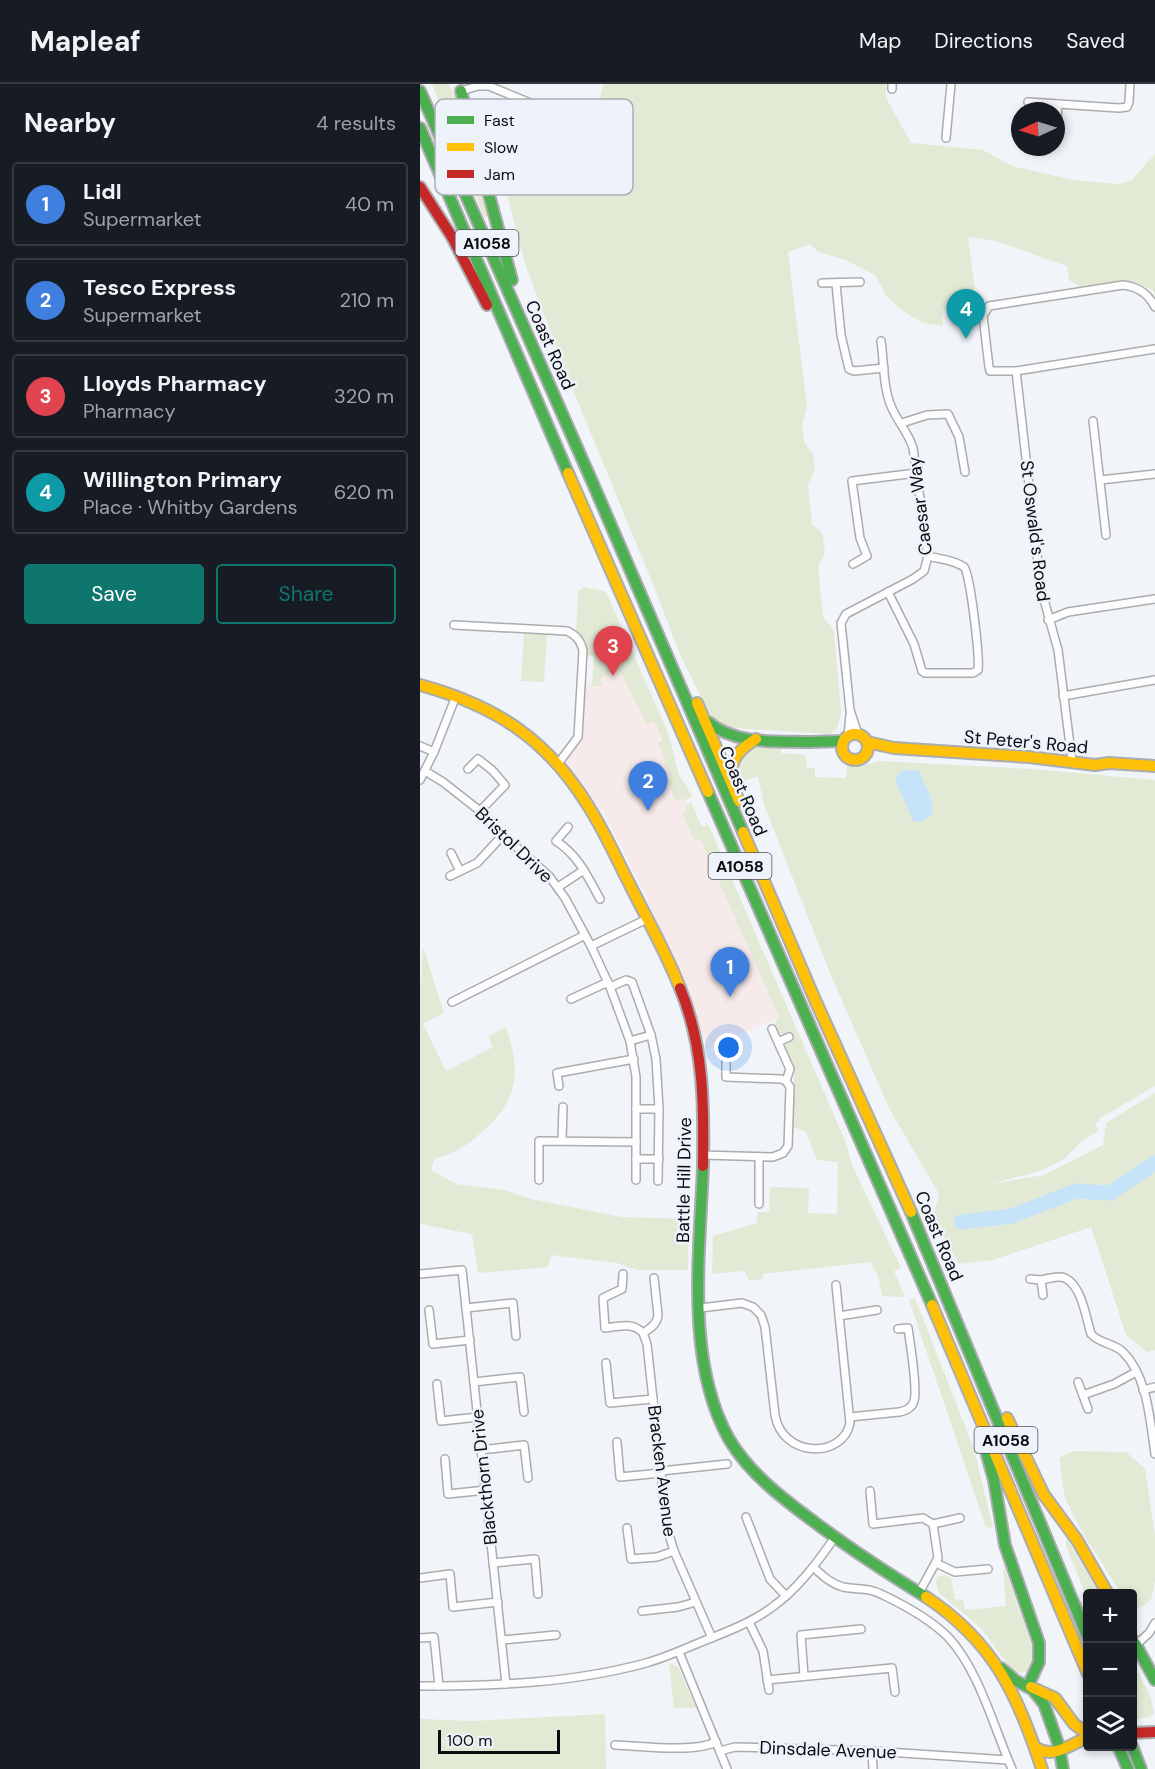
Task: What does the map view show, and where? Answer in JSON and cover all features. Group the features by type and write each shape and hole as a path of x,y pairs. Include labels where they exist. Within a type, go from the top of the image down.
{"main road":[{"name":"Coast Road","path":"420,92 435,126"},
{"name":"Coast Road","path":"420,128 435,163"},
{"path":"420,187 452,237 541,408"},
{"name":"Coast Road","path":"449,195 940,1323 1083,1662"},
{"name":"Coast Road","path":"465,195 594,486 816,1002 925,1242 1083,1626"},
{"path":"488,195 500,246 553,394"},
{"path":"594,486 730,775 816,1002"},
{"name":"Battle Hill Drive","path":"420,685 456,696 498,714 538,745 569,777 591,809 675,975 692,1022 702,1071 700,1308 709,1386 717,1412 734,1447 768,1487 876,1567 939,1605 980,1642 994,1662 1029,1733 1042,1769"},
{"name":"St Peter's Road","path":"705,720 721,733 756,739 854,743 1072,761 1095,765 1109,763 1155,766"},
{"path":"730,775 731,763 736,754 756,739"},
{"path":"925,1242 1039,1487 1077,1540 1106,1589"},
{"path":"940,1323 987,1455 994,1480 1005,1545 1039,1643 1039,1662 1021,1705 1029,1733"},
{"path":"1135,1643 1155,1680"},
{"name":"Battle Hill Drive","path":"994,1662 1010,1676 1028,1686 1047,1710 1060,1750 1063,1769"},
{"path":"1028,1686 1052,1696 1062,1706 1075,1727 1083,1732"},
{"path":"1137,1733 1155,1732"},
{"path":"1035,1747 1042,1752 1060,1750 1083,1738"},
{"path":"1120,1751 1128,1769"},
{"path":"1134,1751 1142,1769"}],"street":[{"path":"946,138 951,84"},
{"path":"1065,104 1127,107 1130,84"},
{"path":"459,87 489,86 521,99"},
{"path":"822,282 836,284 860,282"},
{"path":"836,284 841,335 849,369 854,371 884,368"},
{"path":"1155,307 1147,294 1135,287 1123,285 989,306 983,316 989,367 990,371 994,372 1016,371 1155,350"},
{"name":"Caesar Way","path":"854,743 841,623 846,614 924,571 928,556 913,448 909,435 888,399 881,341"},
{"name":"St Oswald's Road","path":"1016,371 1041,589 1058,650 1072,761"},
{"path":"902,423 927,415 948,414 959,437 965,472"},
{"path":"1093,421 1106,535"},
{"path":"853,564 867,556 860,538 852,481 916,473"},
{"path":"1100,480 1155,474"},
{"path":"888,592 914,644 922,671 925,673 973,673 978,670 976,623 970,598 969,573 963,566 928,556"},
{"path":"1048,620 1068,612 1155,599"},
{"path":"454,625 567,631 574,634 581,642 583,650 578,737 557,765"},
{"path":"1063,696 1155,680"},
{"path":"420,780 434,752 456,696"},
{"path":"420,746 434,752"},
{"path":"468,769 478,759 505,785 480,811"},
{"name":"Bristol Drive","path":"425,771 480,811 549,876 558,887 591,946 609,984 630,1041 634,1059 636,1180"},
{"path":"568,827 556,841 569,849 585,870 600,899"},
{"path":"450,876 477,862 503,835"},
{"path":"451,853 460,871"},
{"path":"558,887 585,870"},
{"path":"591,946 647,919"},
{"path":"452,1002 585,935"},
{"path":"571,999 609,984 626,980 632,982 651,1035 656,1059 659,1109 658,1181"},
{"path":"772,1029 790,1069 786,1081"},
{"path":"630,1041 651,1035"},
{"path":"778,1042 789,1037"},
{"path":"702,1155 773,1157 783,1153 788,1146 790,1087 786,1081 726,1077 726,1056"},
{"path":"559,1086 556,1073 634,1059"},
{"path":"562,1141 563,1107"},
{"path":"636,1109 659,1109"},
{"path":"539,1180 539,1141 636,1142"},
{"path":"759,1157 759,1204"},
{"path":"636,1159 658,1159"},
{"name":"Blackthorn Drive","path":"420,1274 462,1270 506,1684"},
{"path":"623,1274 622,1289 603,1298 605,1328 631,1325 643,1333 653,1326 657,1320 654,1278"},
{"path":"1030,1279 1065,1278 1080,1296 1092,1334 1099,1341 1122,1351 1136,1372 1143,1390 1155,1454"},
{"path":"1041,1280 1043,1295"},
{"path":"700,1308 742,1303 753,1307 761,1316 765,1327 776,1422 783,1436 792,1444 807,1448 836,1443 847,1433 850,1417 836,1285"},
{"path":"466,1308 513,1303 516,1336"},
{"path":"429,1310 433,1344 470,1340"},
{"path":"839,1316 877,1310"},
{"path":"850,1417 903,1411 914,1402 908,1328 898,1329"},
{"name":"Bracken Avenue","path":"643,1333 647,1344 665,1518 674,1551 712,1638"},
{"path":"606,1363 610,1403 653,1399"},
{"path":"1083,1395 1114,1384 1136,1372"},
{"path":"474,1382 520,1377 524,1412"},
{"path":"1078,1382 1088,1409"},
{"path":"437,1384 441,1421 478,1417"},
{"path":"1143,1390 1155,1387"},
{"path":"617,1442 620,1477 727,1464"},
{"path":"481,1449 524,1445 528,1478"},
{"path":"445,1459 448,1494 486,1490"},
{"path":"870,1491 874,1533"},
{"path":"746,1517 770,1579 786,1596"},
{"path":"873,1524 923,1518 933,1524 938,1552 936,1563 919,1593"},
{"path":"933,1524 942,1520 960,1518"},
{"path":"627,1528 631,1559 657,1557 674,1551"},
{"path":"420,1686 506,1684 617,1670 679,1652 749,1622 786,1596 813,1567 835,1537"},
{"path":"493,1563 535,1559 538,1594"},
{"path":"936,1563 955,1572 988,1569"},
{"path":"813,1567 837,1585 869,1588 899,1603 931,1622 948,1638 974,1675 1012,1769"},
{"path":"420,1578 450,1574 453,1606 498,1602"},
{"path":"642,1611 678,1607 696,1602"},
{"path":"749,1622 763,1651 769,1690"},
{"path":"1137,1640 1149,1633 1155,1623"},
{"path":"804,1676 801,1635 861,1629"},
{"path":"502,1640 556,1635"},
{"path":"420,1638 434,1637 439,1686"},
{"path":"679,1652 727,1769"},
{"path":"767,1680 892,1668 894,1692"},
{"path":"615,1745 692,1747 716,1742"},
{"name":"Dinsdale Avenue","path":"720,1751 735,1747 872,1751 1008,1760"},
{"path":"872,1751 873,1769"}],"shaded area":[{"path":"624,668 665,736 657,740 779,1017 706,1050 698,1019 685,986 648,901 604,813 561,762 582,739 584,686"}],"green space":[{"path":"432,84 448,84 460,99 438,99"},
{"path":"604,84 886,84 886,98 911,143 983,150 1012,166 1073,180 1119,184 1132,180 1155,154 1155,295 1153,290 1124,280 1081,287 1069,280 1067,266 996,241 968,237 977,304 942,309 943,326 923,323 903,311 887,297 875,275 846,260 818,252 810,244 788,252 807,407 802,424 804,442 813,454 815,471 808,484 812,524 822,533 825,553 818,566 823,617 834,631 841,713 837,729 830,734 734,728 713,722 678,650 526,267 507,195 633,195 633,99 599,99"},
{"path":"475,195 484,195 489,216 484,217"},
{"path":"584,587 606,592 668,733 679,775 693,797 684,801 681,798 676,801 667,781 671,778 658,742 663,740 654,721 647,725 619,670 601,678 603,686 592,686 594,656 587,655 586,643 576,632 578,591"},
{"path":"524,632 547,634 544,682 521,681"},
{"path":"752,746 781,749 781,753 805,755 807,768 815,768 815,777 846,778 847,764 863,765 880,761 1032,769 1155,780 1155,1086 1102,1117 1095,1124 1098,1131 1081,1142 1064,1159 1041,1171 984,1185 1044,1175 1103,1145 1106,1123 1155,1093 1155,1350 1147,1352 1126,1335 1091,1227 993,1260 959,1264 933,1217 939,1194 889,1108 830,973 764,805 758,776 738,783 735,770 737,762"},
{"path":"691,802 702,827 708,824 846,1143 852,1165 901,1268 894,1271 905,1297 882,1296 878,1275 870,1262 763,1274 763,1279 750,1281 744,1271 712,1274 713,1236 757,1223 757,1212 769,1212 770,1187 809,1188 808,1213 837,1214 838,1162 817,1160 806,1132 793,1127 794,1067 785,1046 791,1038 789,1034 779,1033 775,1023 779,1017 700,839 695,841 682,813 686,811 686,805"},
{"path":"423,947 444,1013 423,1024 446,1071 493,1047 488,1036 506,1027 515,1071 510,1096 494,1120 465,1146 434,1159 431,1170 456,1184 503,1190 531,1199 621,1217 689,1219 688,1270 637,1270 617,1263 551,1255 548,1267 478,1273 472,1234 420,1224 420,992"},
{"path":"915,1298 974,1449 993,1528 986,1527 909,1300"},
{"path":"1073,1451 1126,1452 1145,1469 1155,1535 1155,1581 1152,1597 1147,1604 1137,1608 1137,1589 1118,1589 1080,1529 1065,1498 1059,1458"},
{"path":"1066,1537 1097,1589 1083,1589 1066,1546"},
{"path":"1003,1563 1032,1646 1032,1661 1027,1671 1020,1673 1012,1670 981,1628 939,1593 936,1583 937,1577 944,1575 951,1578 955,1599 963,1600 965,1610 1006,1606"},
{"path":"669,1663 678,1667 696,1708 674,1708"},
{"path":"1137,1670 1150,1695 1154,1713 1138,1719"},
{"path":"605,1714 606,1769 420,1769 420,1719 471,1721"}],"water":[{"path":"919,771 931,797 932,814 922,822 913,821 897,784 896,778 900,772"}],"waterway":[{"path":"961,1222 1012,1216 1076,1191 1110,1193 1155,1163"}],"traffic: fast":[{"path":"420,91 435,125"},
{"path":"461,91 463,99"},
{"path":"420,128 435,163"},
{"path":"449,195 568,473"},
{"path":"466,195 743,832"},
{"path":"489,195 512,280"},
{"path":"708,722 731,735 743,738 809,742"},
{"path":"809,742 843,741"},
{"path":"708,792 932,1305"},
{"path":"703,1166 698,1270 701,1341 706,1376 715,1408 729,1439 756,1474 790,1503 855,1551 926,1597"},
{"path":"911,1212 1083,1626"},
{"path":"987,1455 994,1480 1005,1545 1039,1643 1039,1662 1028,1686"},
{"path":"1137,1647 1155,1680"},
{"path":"1001,1668 1015,1680 1033,1690 1044,1704 1059,1746 1063,1769"},
{"path":"1120,1751 1128,1769"},
{"path":"1134,1751 1141,1769"}],"traffic: slow":[{"path":"568,473 708,792"},
{"path":"420,685 447,693 495,714 516,727 554,760 571,781 599,824 663,949 680,988"},
{"path":"697,703 739,801"},
{"path":"855,734 864,738 868,747 864,756 855,760 846,756 842,747 846,738 855,734"},
{"path":"730,775 738,754 756,739"},
{"path":"867,742 894,748 1029,757 1095,765 1109,763 1155,766"},
{"path":"743,832 816,1002 911,1212"},
{"path":"932,1305 1083,1662"},
{"path":"1007,1418 1044,1495 1077,1540 1105,1589"},
{"path":"926,1597 949,1614 986,1651 1012,1693 1042,1769"},
{"path":"1031,1687 1055,1698 1074,1724 1083,1730"},
{"path":"1035,1747 1042,1751 1055,1751 1083,1740"}],"traffic: jam":[{"path":"420,187 452,237 487,305"},
{"path":"680,988 694,1032 701,1076 703,1166"},
{"path":"1137,1733 1155,1732"}],"place":[{"name":"Willington Primary","path":"966,339"},
{"name":"Lloyds Pharmacy","path":"613,676"},
{"name":"Tesco Express","path":"648,811"},
{"name":"Lidl","path":"730,997"}]}
